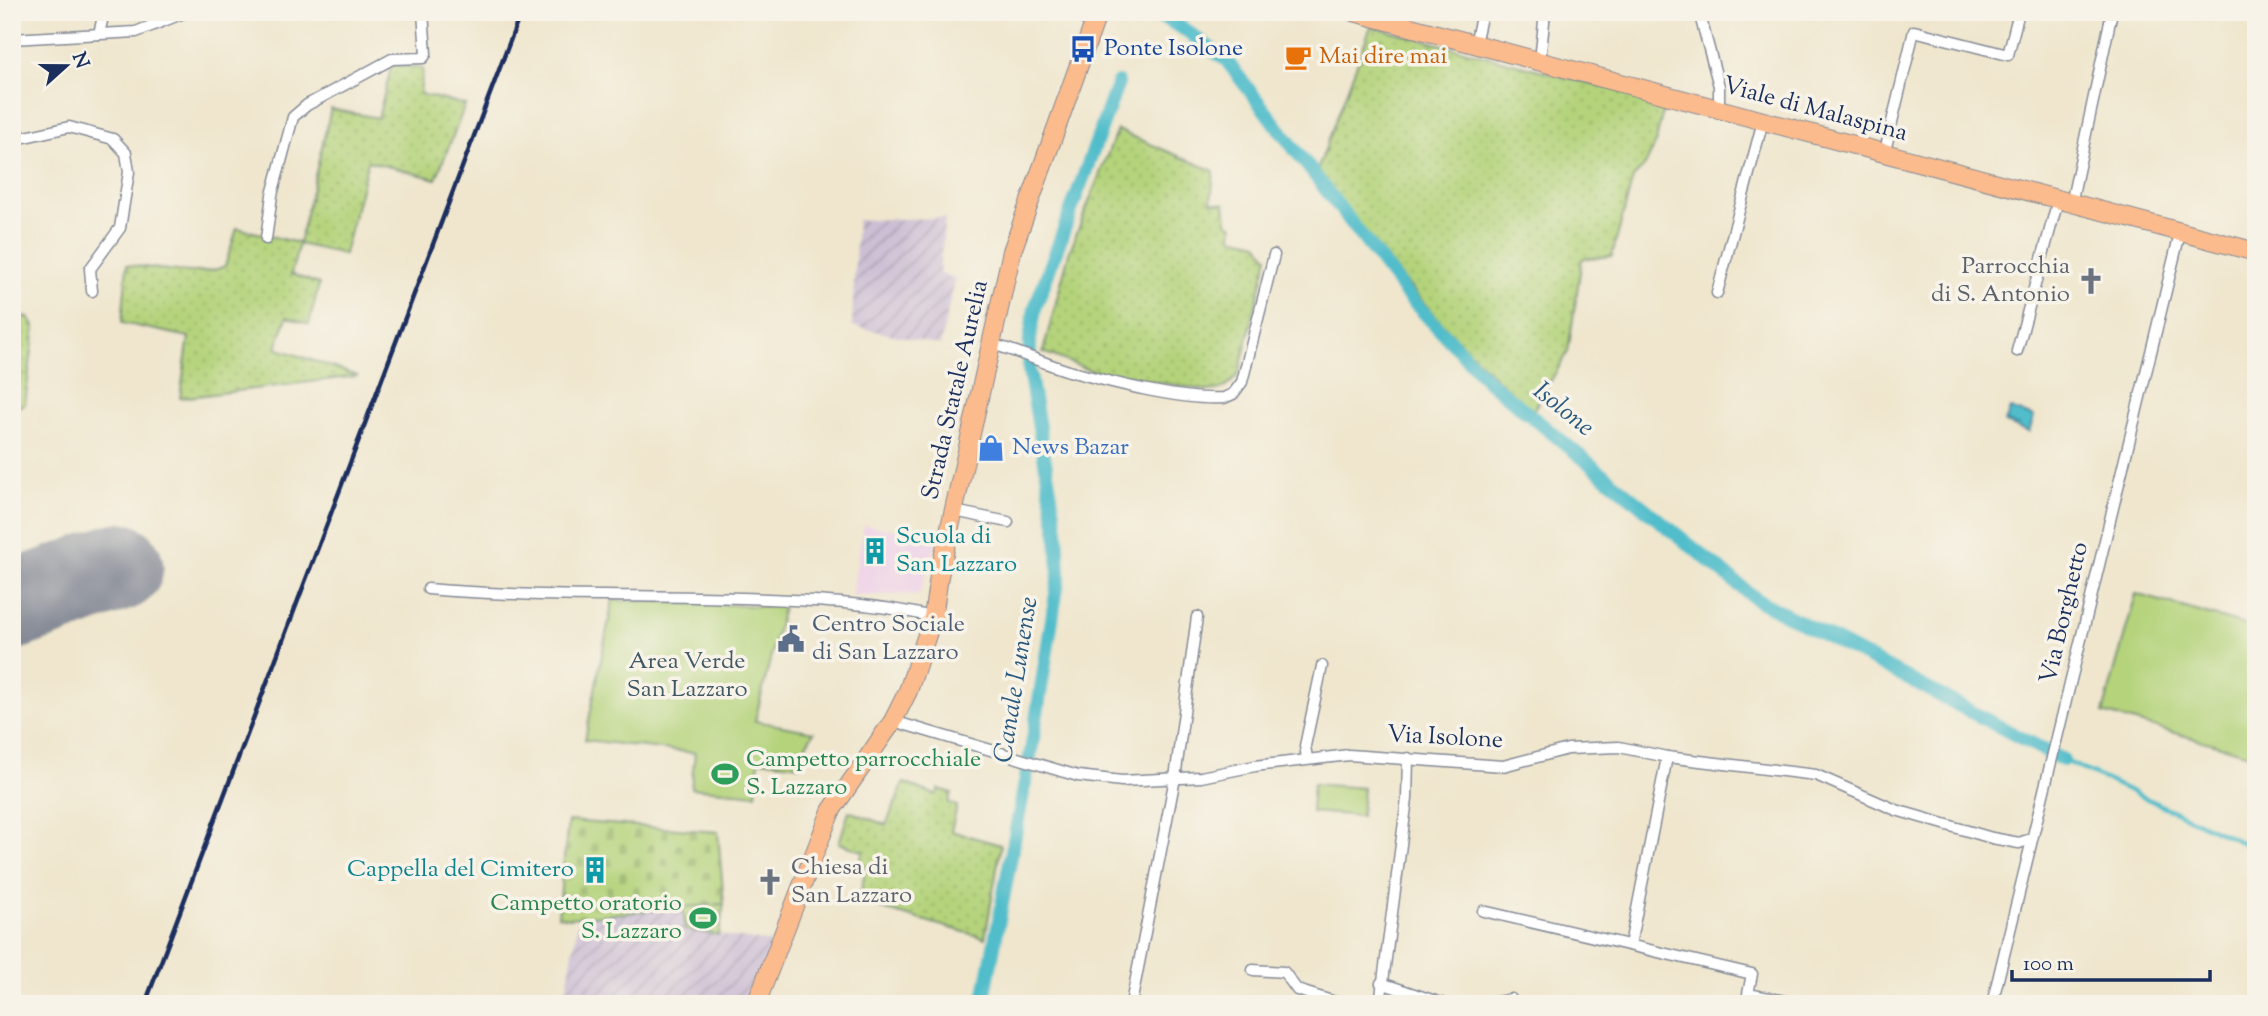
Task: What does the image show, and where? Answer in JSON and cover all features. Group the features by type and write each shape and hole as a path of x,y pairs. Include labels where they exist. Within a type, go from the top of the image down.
{"main road":[{"name":"Viale di Malaspina","path":"1359,13 2256,252"},
{"name":"Strada Statale Aurelia","path":"756,1004 831,811 893,721 916,670 933,617 954,511 1016,240 1096,18"}],"street":[{"path":"99,34 104,12"},
{"path":"12,39 135,32 186,12"},
{"path":"266,239 272,195 293,117 307,105 392,59 423,58 426,41 423,12"},
{"path":"1072,12 1096,18"},
{"path":"1475,44 1482,12"},
{"path":"1540,61 1545,12"},
{"path":"1699,12 1718,86 1719,110"},
{"path":"1884,155 1914,31 2008,55 2019,12"},
{"path":"2017,351 2064,202 2112,12"},
{"path":"1717,293 1763,121"},
{"path":"12,139 69,127 113,139 126,153 129,172 120,228 90,269 92,291"},
{"name":"Via Borghetto","path":"1992,1004 2180,233"},
{"path":"991,345 1020,351 1066,370 1152,389 1224,398 1233,394 1242,382 1274,255"},
{"path":"954,511 1008,522"},
{"path":"428,589 480,593 786,600 894,608 933,617"},
{"path":"1131,1004 1175,778 1197,617"},
{"path":"1307,758 1305,746 1322,666"},
{"name":"Via Isolone","path":"893,721 1078,776 1146,781 1201,777 1307,758 1349,755 1503,766 1568,749 1619,747 1667,757 1816,775 1896,810 1992,838 2018,842 2031,839"},
{"path":"1630,945 1667,757"},
{"path":"1380,1004 1407,799 1408,758"},
{"path":"1483,911 1752,974 1748,994 1801,1004"},
{"path":"1254,970 1284,972 1297,990 1341,1004"},
{"path":"1381,983 1444,1004"},
{"path":"1487,1004 1511,999"}],"shaded area":[{"path":"945,218 939,273 955,278 940,345 852,326 857,220"},
{"path":"864,525 938,537 919,594 851,596"},
{"path":"683,907 685,930 775,943 750,1004 564,1004 579,917"}],"green space":[{"path":"1371,26 1665,103 1655,145 1645,166 1633,178 1612,256 1582,259 1568,352 1533,411 1474,357 1419,297 1317,171"},
{"path":"392,64 423,69 420,94 465,105 436,179 368,161 344,254 299,244 291,274 319,284 309,324 287,317 276,348 358,376 180,398 189,337 122,323 127,265 190,272 214,270 225,266 237,228 299,243 331,109 378,118"},
{"path":"1117,130 1214,171 1211,202 1225,204 1227,222 1233,226 1232,237 1258,243 1268,257 1239,373 1219,390 1208,391 1089,370 1043,352 1069,253"},
{"path":"12,315 28,317 35,327 25,404 12,409"},
{"path":"2136,594 2256,628 2256,756 2103,713"},
{"name":"Area Verde San Lazzaro","path":"613,600 783,607 755,721 814,732 806,745 801,765 759,760 756,794 691,788 695,753 585,740"},
{"path":"904,783 936,795 939,789 952,793 948,803 957,806 951,831 1001,845 985,938 859,902 866,866 860,861 863,851 839,843 849,811 886,825"},
{"path":"1313,784 1363,788 1361,816 1311,812"},
{"path":"568,821 718,832 724,904 569,918 558,916"},
{"name":"Campetto oratorio S. Lazzaro","path":"724,904 719,935 685,930 683,907"}],"water":[{"path":"2010,409 2034,417 2029,432 2005,423"}],"waterway":[{"name":"Isolone","path":"1151,12 1181,27 1226,60 1407,295 1488,381 1756,599 2063,760"},
{"name":"Canale Lunense","path":"983,1004 1031,751 1059,575 1057,530 1029,370 1030,339 1035,308 1118,83"},
{"path":"2063,760 2256,849"}],"runway":[{"path":"12,606 119,567"}],"railway":[{"path":"145,1004 521,12"}],"place":[{"name":"Ponte Isolone","path":"1083,49"},
{"name":"Mai dire mai","path":"1298,57"},
{"name":"Parrocchia di S. Antonio","path":"2091,281"},
{"name":"News Bazar","path":"991,448"},
{"name":"Scuola di San Lazzaro","path":"875,551"},
{"name":"Centro Sociale di San Lazzaro","path":"791,639"},
{"name":"Campetto parrocchiale S. Lazzaro","path":"725,774"},
{"name":"Cappella del Cimitero","path":"595,870"},
{"name":"Chiesa di San Lazzaro","path":"770,882"},
{"name":"Campetto oratorio S. Lazzaro","path":"703,918"}]}
